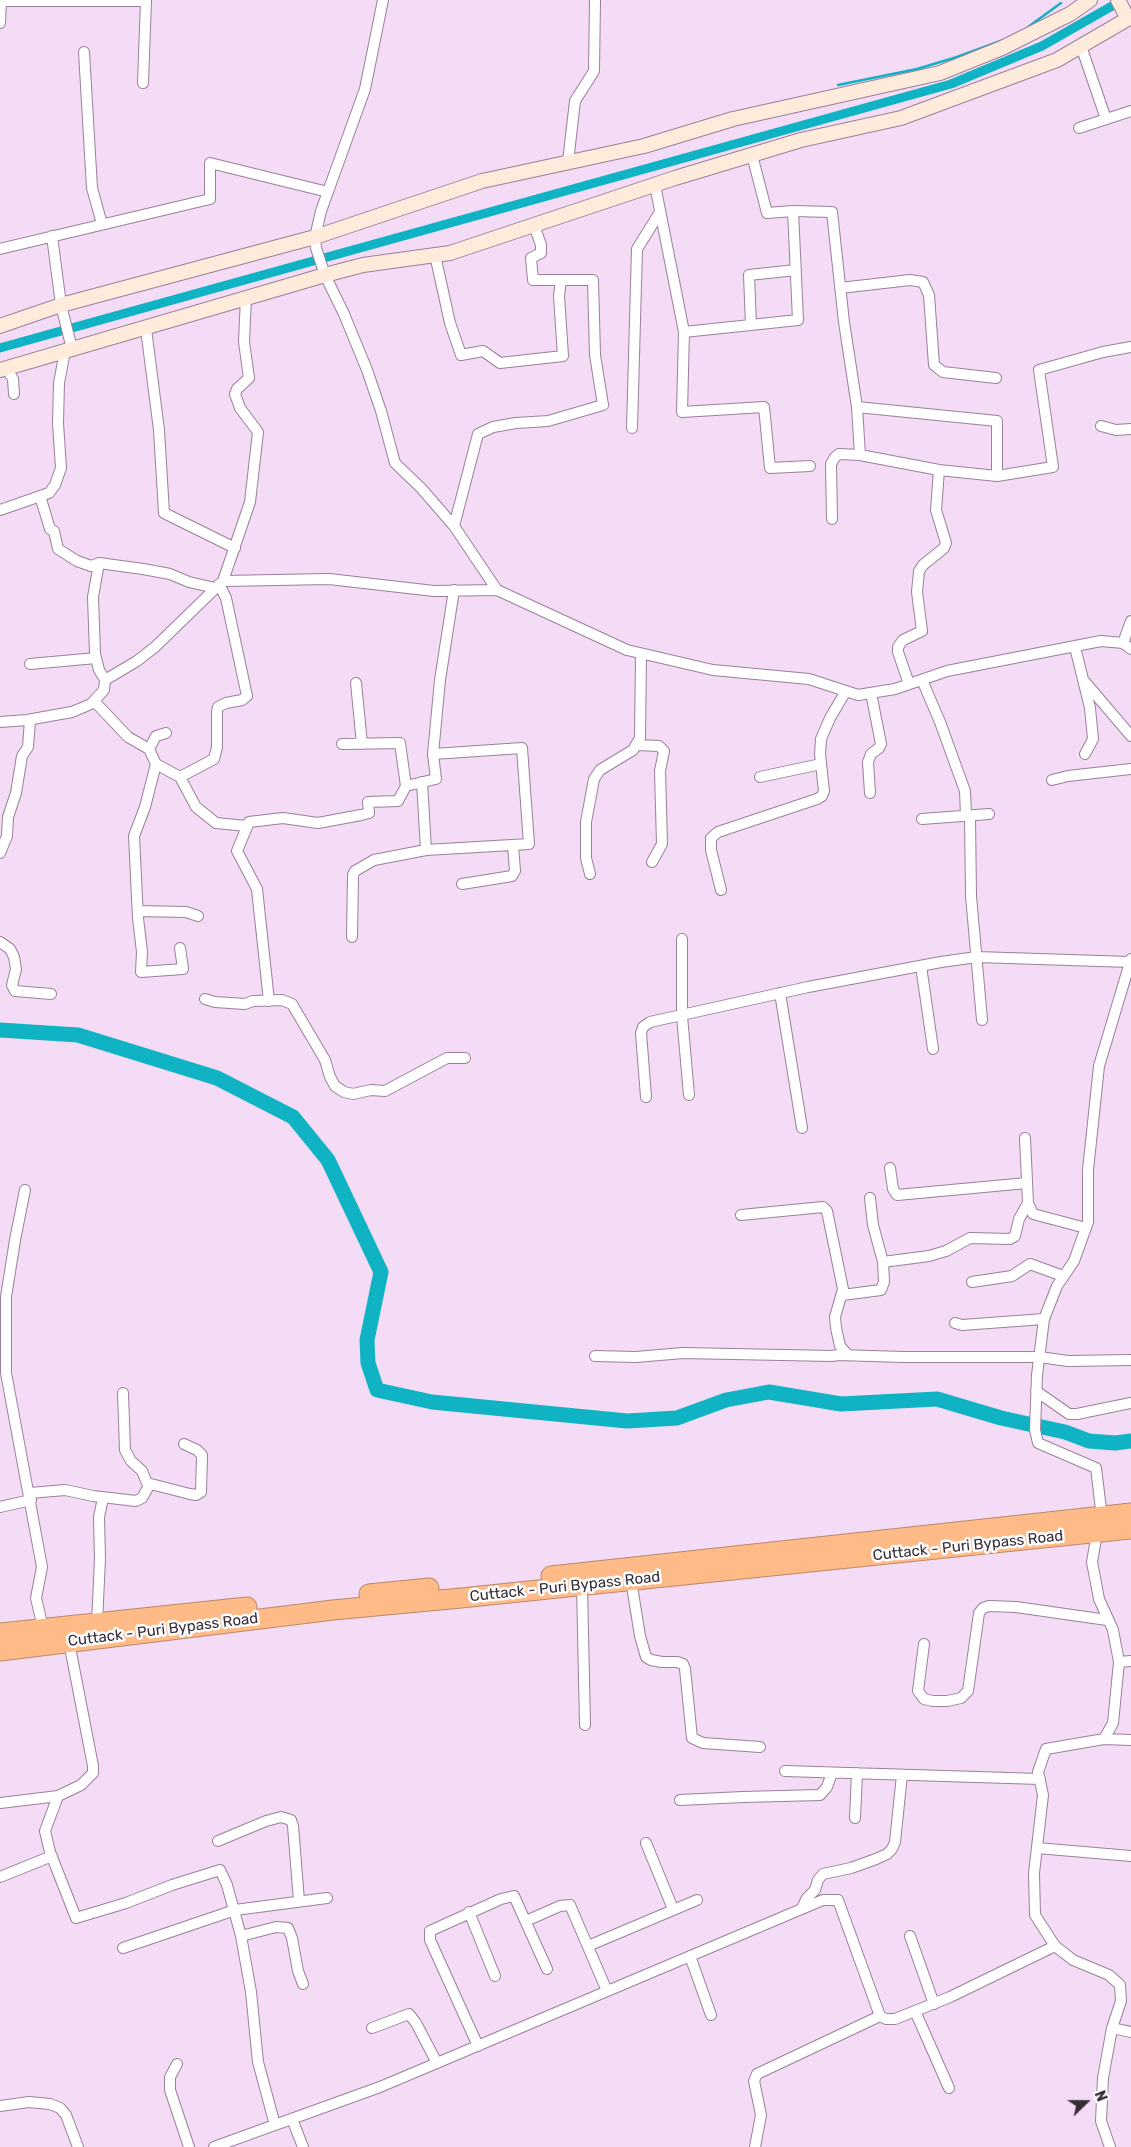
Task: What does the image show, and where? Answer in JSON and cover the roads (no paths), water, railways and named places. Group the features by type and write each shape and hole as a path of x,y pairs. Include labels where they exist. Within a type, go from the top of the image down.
{"highway":[{"name":"Cuttack - Puri Bypass Road","path":"0,1651 266,1617 582,1586 1098,1524 1131,1513"},
{"name":"Cuttack - Puri Bypass Road","path":"0,1633 517,1580 1098,1524 1131,1529"}],"street":[{"path":"0,23 1,1 146,0 143,83"},
{"path":"383,0 365,89 321,211 316,243 323,271 368,370 394,463 421,488 454,526 497,590"},
{"path":"568,162 575,101 594,71 595,0"},
{"path":"0,326 61,305 316,243 482,181 644,146 733,119 940,73 1002,48 1070,14 1090,0"},
{"path":"3,369 146,328 323,271 450,253 654,185 801,140 901,118 1056,60 1081,46 1125,11"},
{"path":"1081,46 1106,119"},
{"path":"84,52 92,188 102,224"},
{"path":"1079,128 1131,111"},
{"path":"752,155 767,214 793,210 832,212 840,288 857,407 860,455"},
{"path":"0,249 210,199 210,163 328,192"},
{"path":"654,185 684,332 682,412 764,407 770,468 810,466"},
{"path":"684,332 798,320 793,210"},
{"path":"632,428 637,249 660,212"},
{"path":"454,526 478,434 493,427 548,421 604,405 595,355 593,280 533,280 532,258 541,253 541,245 534,225"},
{"path":"0,510 48,493 55,485 61,468 58,415 59,383 69,350 68,333 61,305 52,236"},
{"path":"435,255 450,323 461,355 483,351 500,364 563,356 559,296 562,280"},
{"path":"751,325 749,274 796,270"},
{"path":"840,288 910,280 923,282 929,295 934,365 943,372 996,378"},
{"path":"105,680 138,661 219,584 235,548 250,502 258,432 240,408 235,394 237,389 249,378 244,342 246,297"},
{"path":"146,328 159,430 164,513 235,548"},
{"path":"832,519 831,464 834,457 839,454 860,455 939,470 998,476 1053,467 1039,370 1103,352 1131,347"},
{"path":"3,369 14,379 14,394"},
{"path":"857,407 997,421 998,476"},
{"path":"1101,426 1116,430 1131,429"},
{"path":"908,684 898,646 903,640 922,631 917,592 919,572 923,565 940,553 946,543 936,510 939,470"},
{"path":"40,496 50,529 54,531 58,549 77,562 91,566 99,563 170,574 189,582 219,584 329,580 434,591 497,590 627,650 713,670 809,679 858,695 908,684 947,671 1102,641 1127,646 1131,621"},
{"path":"0,722 30,720 72,712 94,701 104,690 105,680 99,670 96,658 93,597 99,563"},
{"path":"180,777 214,760 217,747 218,707 226,703 242,700 246,696 226,598 219,584"},
{"path":"406,786 436,779 433,754 440,680 454,590"},
{"path":"1075,647 1090,708 1093,739 1085,754"},
{"path":"590,874 586,858 586,822 594,779 600,770 638,745 640,733 641,654"},
{"path":"30,664 96,658"},
{"path":"1083,679 1131,736"},
{"path":"922,680 940,722 965,791 968,816 971,896 982,1020"},
{"path":"356,683 362,744"},
{"path":"721,890 711,850 711,838 718,832 822,796 824,791 821,739 830,718 846,691"},
{"path":"870,793 868,762 871,754 881,744 871,693"},
{"path":"94,701 128,737 149,749 156,764 180,777 196,807 216,823 247,826"},
{"path":"0,853 7,836 8,816 16,793 22,756 28,747 30,720"},
{"path":"149,749 156,736 166,733"},
{"path":"268,1001 257,888 237,851 249,822 283,818 318,822 361,815 369,813 368,802 398,801 406,786 400,743 342,744"},
{"path":"638,745 659,746 664,751 660,770 662,844 652,862"},
{"path":"352,937 353,875 355,871 374,860 426,850 529,844 522,748 433,754"},
{"path":"156,764 145,808 134,836 142,952 141,972 183,969 180,948"},
{"path":"760,778 821,764"},
{"path":"1052,780 1068,776 1131,769"},
{"path":"422,782 426,850"},
{"path":"922,819 989,814"},
{"path":"462,884 512,876 515,870 513,845"},
{"path":"138,911 186,912 198,916"},
{"path":"682,939 682,1016 689,1095"},
{"path":"0,942 10,949 14,957 16,969 12,985 15,991 51,994"},
{"path":"646,1097 641,1033 643,1027 650,1022 780,993 921,966 977,958 1131,961 1099,1066 1088,1170 1088,1222 1074,1260 1058,1286 1044,1319 1036,1395 1035,1430 1038,1443 1096,1468 1101,1509 1092,1562 1099,1600 1112,1630 1119,1662 1113,1723 1104,1739"},
{"path":"921,966 932,1049"},
{"path":"780,993 802,1128"},
{"path":"205,999 215,1002 245,1004 282,1000 292,1004 325,1060 333,1082 344,1092 353,1094 371,1090 385,1091 447,1058 465,1058"},
{"path":"1025,1138 1028,1203 1033,1214 1086,1228"},
{"path":"890,1168 893,1189 897,1195 1028,1183"},
{"path":"25,1190 6,1296 6,1373 42,1567 36,1598 43,1628"},
{"path":"842,1295 881,1290 884,1282 883,1262 873,1225 870,1198"},
{"path":"883,1262 929,1256 946,1251 970,1238 1010,1239 1015,1236 1019,1219 1028,1203"},
{"path":"741,1215 823,1207 827,1211 843,1289 835,1318 836,1328 840,1346 848,1355"},
{"path":"972,1282 1012,1276 1030,1264 1064,1276"},
{"path":"956,1323 962,1325 1044,1319"},
{"path":"595,1356 636,1358 683,1353 903,1357 1039,1357 1068,1361 1131,1360"},
{"path":"123,1393 125,1450 131,1461 140,1468 145,1479 150,1484 196,1495 201,1492 202,1455 197,1450 184,1444"},
{"path":"1036,1395 1069,1414 1131,1403"},
{"path":"0,1400 11,1400"},
{"path":"0,1507 30,1496 65,1490 103,1498 136,1501 142,1498 150,1484"},
{"path":"97,1622 100,1559 99,1517 103,1498"},
{"path":"631,1580 640,1636 646,1657 662,1662 677,1662 682,1664 685,1669 692,1738 704,1743 760,1747"},
{"path":"582,1586 585,1724"},
{"path":"924,1644 918,1692 924,1698 934,1701 947,1701 961,1698 968,1690 979,1613 983,1608 989,1606 1016,1607 1107,1620"},
{"path":"0,1803 58,1796 81,1785 93,1773 69,1642"},
{"path":"1119,1662 1131,1661"},
{"path":"1110,2147 1101,2121 1103,2078 1112,2028 1126,1985 1109,1975 1073,1960 1055,1946 1035,1915 1034,1873 1043,1795 1038,1772 1046,1749 1104,1739 1131,1740"},
{"path":"784,1771 1040,1779"},
{"path":"680,1800 820,1796 827,1787 832,1773"},
{"path":"855,1818 857,1774"},
{"path":"802,1908 807,1898 815,1890 818,1880 823,1874 851,1868 876,1859 887,1854 892,1849 895,1842 902,1775"},
{"path":"58,1796 45,1831 52,1856 76,1918 126,1903 172,1885 220,1870 235,1910 242,1936 251,1992 258,2062 275,2125"},
{"path":"218,1841 250,1826 273,1819 281,1817 291,1820 299,1901"},
{"path":"646,1843 673,1909"},
{"path":"1037,1848 1131,1856"},
{"path":"0,1877 52,1856"},
{"path":"478,2046 430,1940 429,1934 433,1928 469,1912 514,1896 547,1969"},
{"path":"123,1948 235,1910 328,1898"},
{"path":"588,1946 697,1900"},
{"path":"214,2147 235,2143 275,2125 380,2088 822,1900 838,1900 880,2016 886,2020 895,2019 934,2004 1055,1946"},
{"path":"526,1920 560,1906 570,1905 607,1991"},
{"path":"469,1912 495,1976"},
{"path":"242,1936 276,1927 288,1928 303,1984"},
{"path":"910,1936 934,2004"},
{"path":"690,1956 711,2015"},
{"path":"915,2011 949,2088"},
{"path":"372,2028 402,2015 409,2014 416,2023 437,2063"},
{"path":"754,2147 761,2114 754,2081 757,2074 880,2016"},
{"path":"1112,2028 1131,2032"},
{"path":"177,2064 170,2078 170,2090 188,2147"},
{"path":"0,2106 29,2102 50,2104 60,2108 72,2126 78,2147"},
{"path":"292,2119 303,2147"}],"waterway":[{"path":"1028,27 1061,3"},
{"path":"0,348 951,84 1042,46 1112,6"},
{"path":"838,85 917,69 1006,39"},
{"path":"0,1030 78,1035 217,1078 293,1117 328,1160 381,1272 367,1340 368,1363 377,1390 432,1402 627,1421 677,1418 726,1400 769,1392 841,1404 937,1399 1001,1418 1065,1432 1089,1441 1115,1443 1131,1441"}]}
